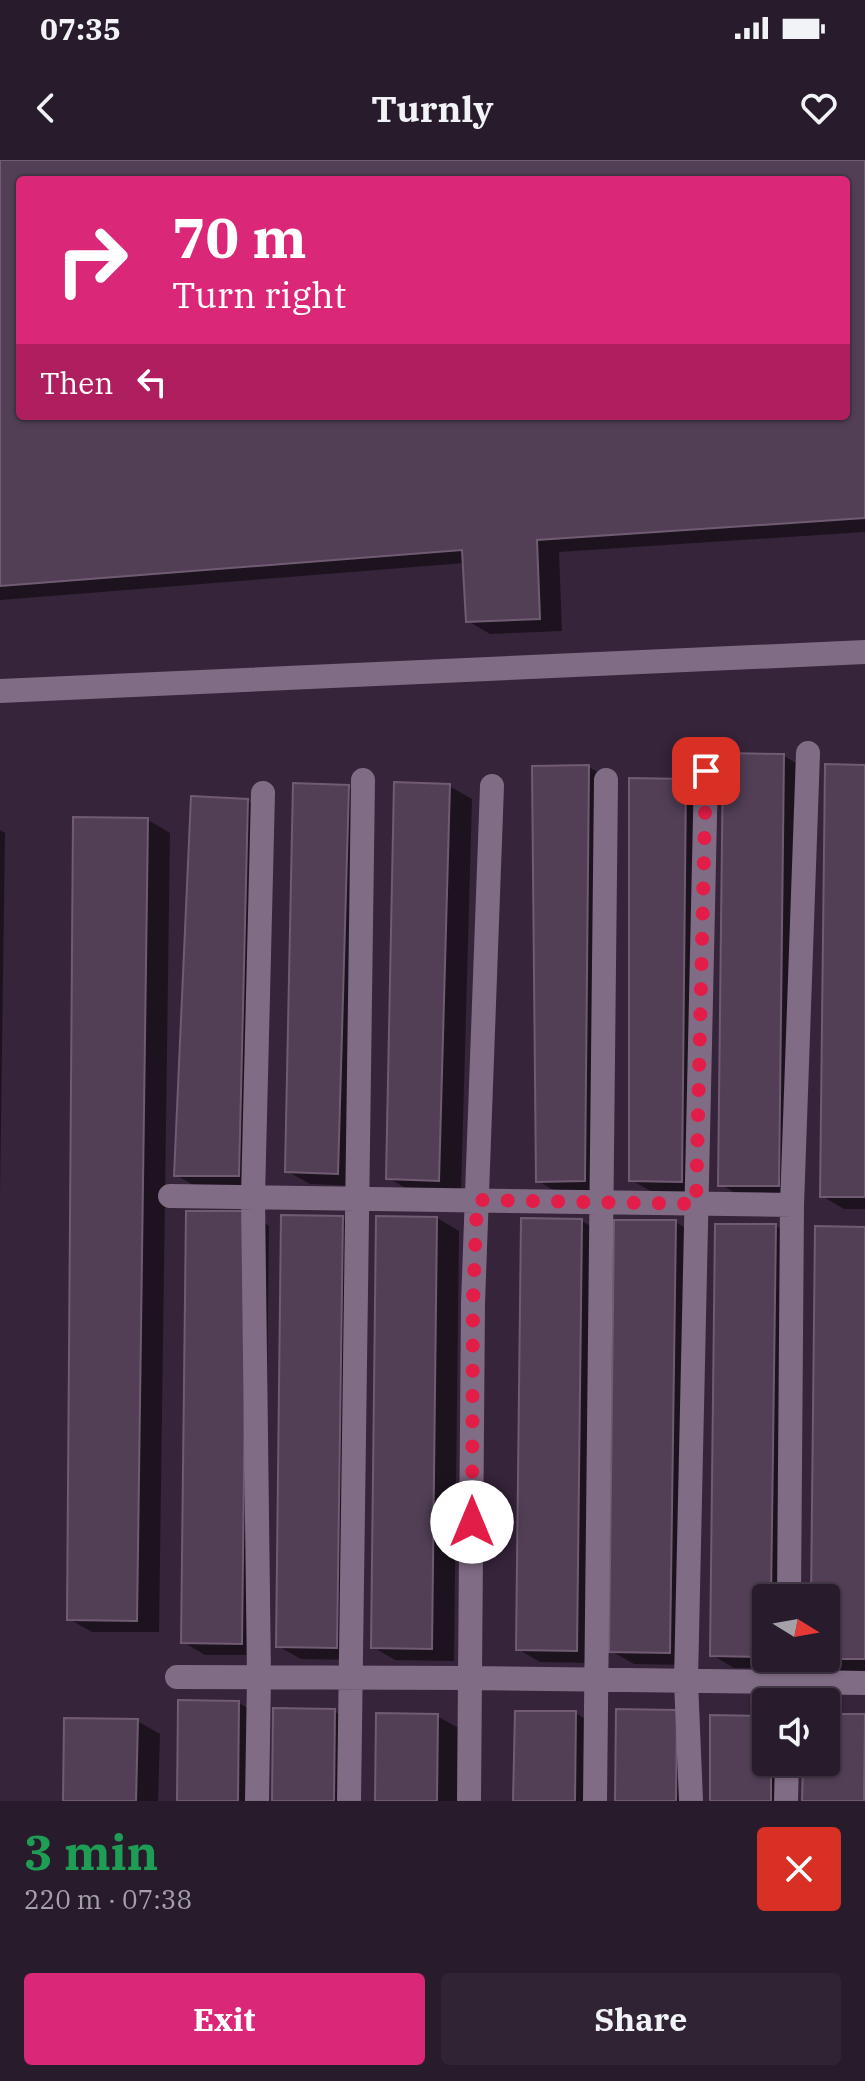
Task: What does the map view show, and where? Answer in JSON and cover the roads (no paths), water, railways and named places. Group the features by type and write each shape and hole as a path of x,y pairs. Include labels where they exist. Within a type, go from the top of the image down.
{"street":[{"path":"0,691 865,652"},
{"path":"789,1584 792,1205 808,753"},
{"path":"691,1801 686,1681 706,771"},
{"path":"349,1801 363,780"},
{"path":"595,1801 606,780"},
{"path":"469,1801 473,1303 492,786"},
{"path":"257,1801 259,1677 253,1197 263,793"},
{"path":"170,1196 792,1205"},
{"path":"177,1677 865,1683"},
{"path":"786,1801 787,1776"}]}
